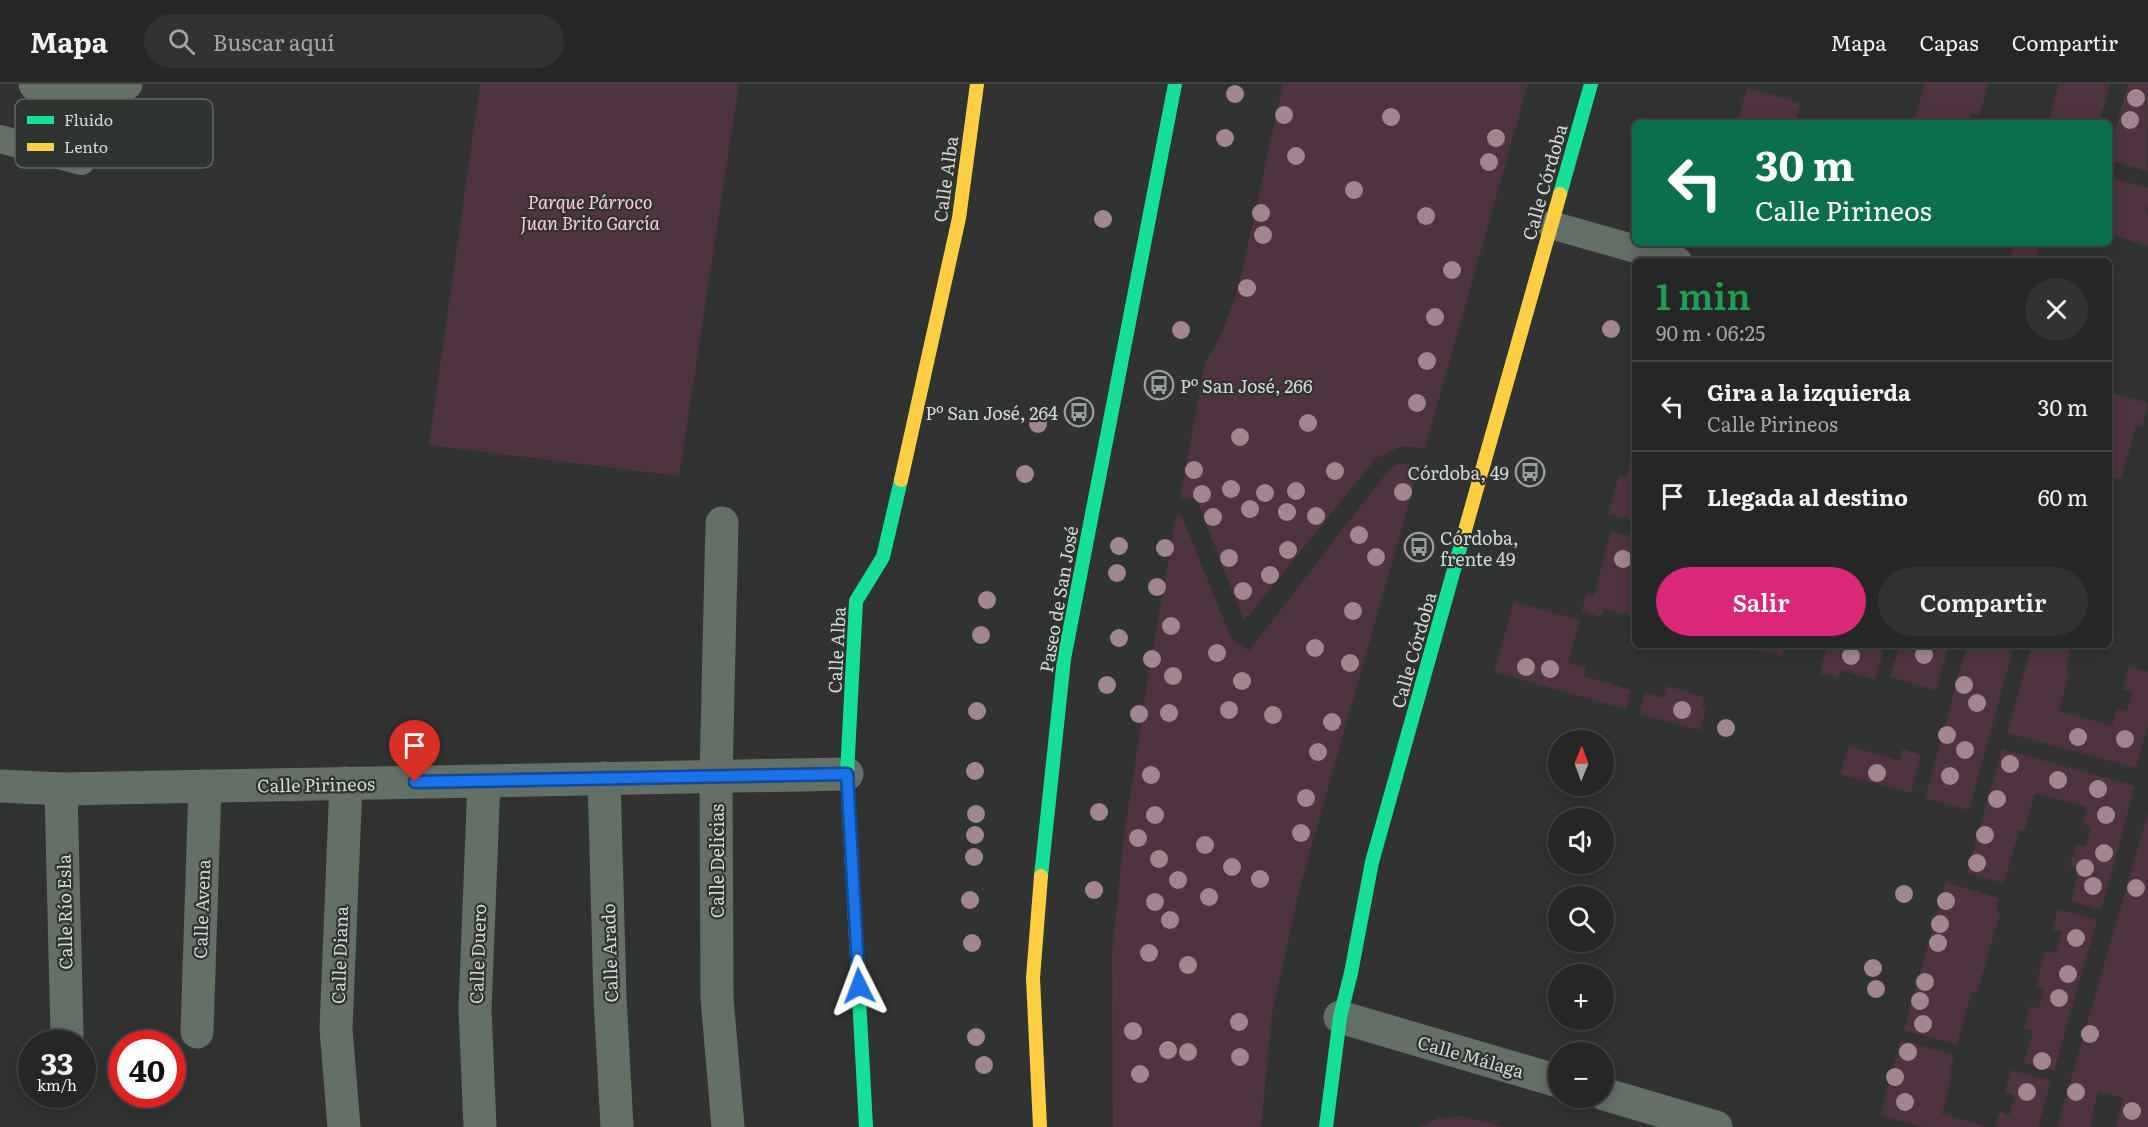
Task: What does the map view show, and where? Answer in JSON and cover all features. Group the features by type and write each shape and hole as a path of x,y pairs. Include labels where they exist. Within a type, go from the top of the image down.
{"street":[{"path":"35,84 47,95 105,96 126,84"},
{"name":"Calle Alba","path":"866,1127 847,774 856,601 883,557 915,422 958,218 977,84"},
{"name":"Paseo de San José","path":"1040,1127 1034,978 1045,829 1064,658 1175,84"},
{"name":"Calle Córdoba","path":"1326,1127 1340,1017 1351,973 1372,862 1591,84"},
{"name":"Calle Delicias","path":"722,523 716,776 717,998 728,1127"},
{"name":"Calle Pirineos","path":"0,786 61,789 847,774"},
{"name":"Calle Arado","path":"604,778 610,997 617,1127"},
{"name":"Calle Duero","path":"480,1127 475,1009 484,781"},
{"name":"Calle Diana","path":"344,1127 336,1029 346,783"},
{"name":"Calle Avena","path":"197,1032 205,786"},
{"name":"Calle Río Esla","path":"61,789 67,1030"},
{"path":"1335,1063 1346,1047 1357,1040 1384,1030 1369,1014 1351,973"},
{"name":"Calle Málaga","path":"1340,1017 1548,1078"},
{"path":"1614,1097 1716,1127"}],"lane":[{"path":"0,139 15,143"},
{"path":"1551,225 1667,258"}],"green space":[{"name":"Parque Párroco Juan Brito García","path":"480,84 739,84 679,476 429,445"},
{"path":"1283,84 1528,84 1425,448 1401,446 1376,458 1244,621 1197,500 1180,498 1205,363 1222,333 1238,290"},
{"path":"1925,84 1989,84 1979,115 1971,113 1969,120 1914,120"},
{"path":"2059,84 2110,84 2100,120 2049,120"},
{"path":"2128,84 2148,84 2147,171 2112,161 2112,143"},
{"path":"1747,88 1801,103 1796,120 1738,120"},
{"path":"2112,178 2148,188 2146,213 2148,214 2148,246 2112,235"},
{"path":"2013,246 2040,246 2037,258 2010,258"},
{"path":"2112,393 2148,403 2142,427 2136,426 2121,479 2112,477"},
{"path":"1632,454 1632,520 1608,514 1619,475 1626,477"},
{"path":"1395,465 1419,467 1300,887 1272,1014 1261,1127 1113,1127 1112,954 1124,836 1176,516 1182,516 1231,638 1249,651 1380,481"},
{"path":"1611,531 1632,536 1632,616 1604,609 1601,617 1582,611 1586,594 1594,596"},
{"path":"1514,602 1580,620 1568,663 1586,668 1584,676 1631,690 1626,709 1494,672"},
{"path":"1749,648 1784,648 1782,656"},
{"path":"1826,648 1873,648 1883,651 1875,680 1841,670 1838,678 1820,673"},
{"path":"1899,648 1948,648 1936,690 1890,677"},
{"path":"1966,648 2013,648 1969,810 1925,798"},
{"path":"2031,648 2061,648 2071,651 2066,670 2070,671 2059,711 2112,726 2117,709 2127,712 2132,692 2123,689 2129,666 2148,672 2148,724 2136,768 2007,733"},
{"path":"1667,686 1704,697 1702,707 1706,708 1700,730 1639,714 1645,693 1664,698"},
{"path":"1849,746 1899,761 1903,749 1921,755 1911,793 1840,774"},
{"path":"2002,749 2135,786 2101,910 2071,901 2079,869 2070,866 2076,844 2086,847 2091,827 2083,824 2087,807 2035,793 2024,831 2019,830 2004,883 1967,873"},
{"path":"2148,813 2148,1127 2116,1127 2123,1098 2098,1091 2090,1127 2057,1127"},
{"path":"1946,882 1999,898 1996,911 2000,913 1977,993 1972,991 1957,1045 1904,1030"},
{"path":"2058,909 2097,920 2054,1071 2024,1063 2033,1031 2024,1028 2030,1006 2039,1009 2044,989 2036,986 2045,951 2056,953 2062,932 2052,929"},
{"path":"1901,1040 1954,1055 1949,1074 1952,1075 1942,1114 1988,1127 1923,1127 1880,1115"},
{"path":"2011,1070 2051,1081 2038,1127 1995,1127 2000,1112 2009,1115 2015,1096 2005,1093"},
{"path":"1460,1116 1505,1127 1419,1127 1439,1118"}],"traffic: fast":[{"path":"1041,876 1064,659 1175,84"},
{"path":"1560,194 1591,84"},
{"path":"866,1127 847,774 856,601 883,557 901,480"},
{"path":"1326,1127 1340,1017 1351,973 1372,862 1462,541"}],"traffic: slow":[{"path":"901,480 959,218 977,84"},
{"path":"1462,541 1560,194"},
{"path":"1040,1127 1033,978 1041,876"}],"place":[{"name":"Pº San José, 266","path":"1159,385"},
{"name":"Pº San José, 264","path":"1079,412"},
{"name":"Córdoba, 49","path":"1530,472"},
{"name":"Córdoba, frente 49","path":"1419,547"}],"route":[{"path":"415,782 847,774 859,986"}]}
